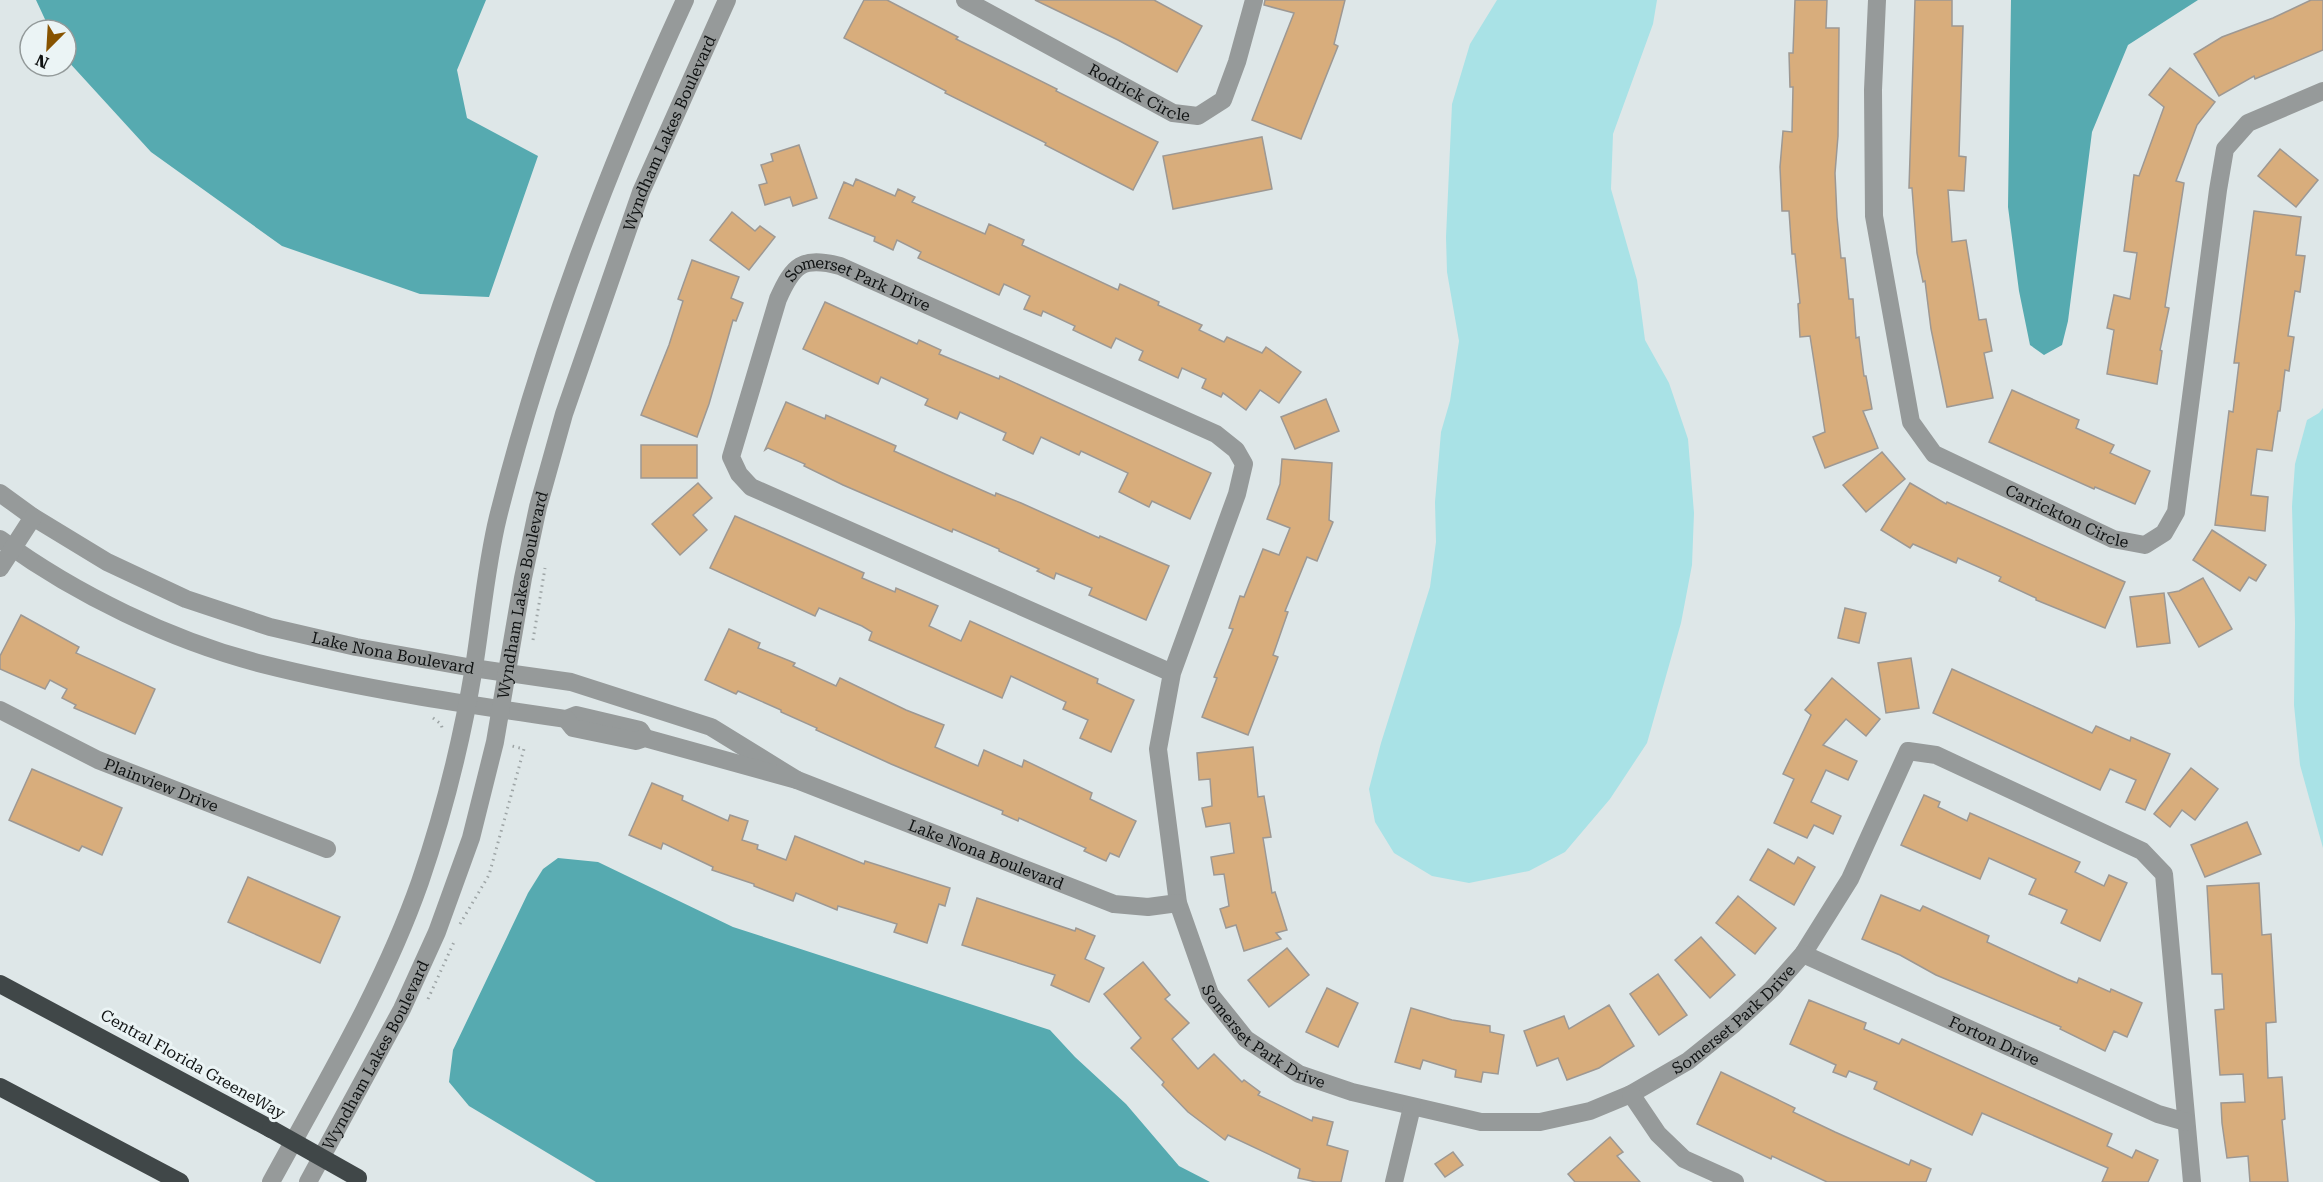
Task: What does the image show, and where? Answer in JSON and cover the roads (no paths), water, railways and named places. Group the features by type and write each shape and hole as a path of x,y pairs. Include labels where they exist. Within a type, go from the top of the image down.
{"highway":[{"name":"Central Florida GreeneWay","path":"0,984 362,1180"},
{"path":"0,1087 180,1182"}],"street":[{"name":"Wyndham Lakes Boulevard","path":"271,1182 379,980 419,883 450,782 467,704 498,520 523,425 609,176 686,0"},
{"name":"Wyndham Lakes Boulevard","path":"308,1182 402,1010 437,932 471,838 501,710 523,578 538,507 564,414 641,192 727,0"},
{"name":"Rodrick Circle","path":"965,0 1173,113 1198,116 1223,100 1237,62 1254,0"},
{"name":"Carrickton Circle","path":"1877,0 1873,90 1874,216 1911,422 1934,454 2114,539 2145,545 2164,533 2176,512 2225,150 2247,123 2323,91"},
{"name":"Somerset Park Drive","path":"1172,673 751,487 739,474 731,457 778,300 789,276 803,264 821,261 840,266 1216,434 1236,450 1244,464 1237,494 1172,673 1158,749 1178,903 1210,994 1246,1039 1299,1074 1352,1092 1481,1122 1540,1122 1590,1111 1631,1094 1688,1061 1725,1031 1772,989 1803,954 1850,879 1908,750 1936,755 2142,851 2164,874 2192,1182"},
{"name":"Lake Nona Boulevard","path":"0,493 33,517 107,562 186,599 270,627 356,647 508,674 571,682 711,727 797,780"},
{"path":"0,568 6,544 33,517"},
{"name":"Lake Nona Boulevard","path":"6,544 90,595 172,634 260,663 349,683 566,719 573,728 622,732 636,741 645,738 797,780 1114,904 1148,907 1178,903"},
{"path":"622,732 631,701"},
{"name":"Plainview Drive","path":"0,710 98,760 327,849"},
{"name":"Forton Drive","path":"1803,954 2158,1114 2186,1122"},
{"path":"1631,1094 1658,1134 1684,1159 1735,1182"},
{"path":"1394,1182 1412,1107"}]}
